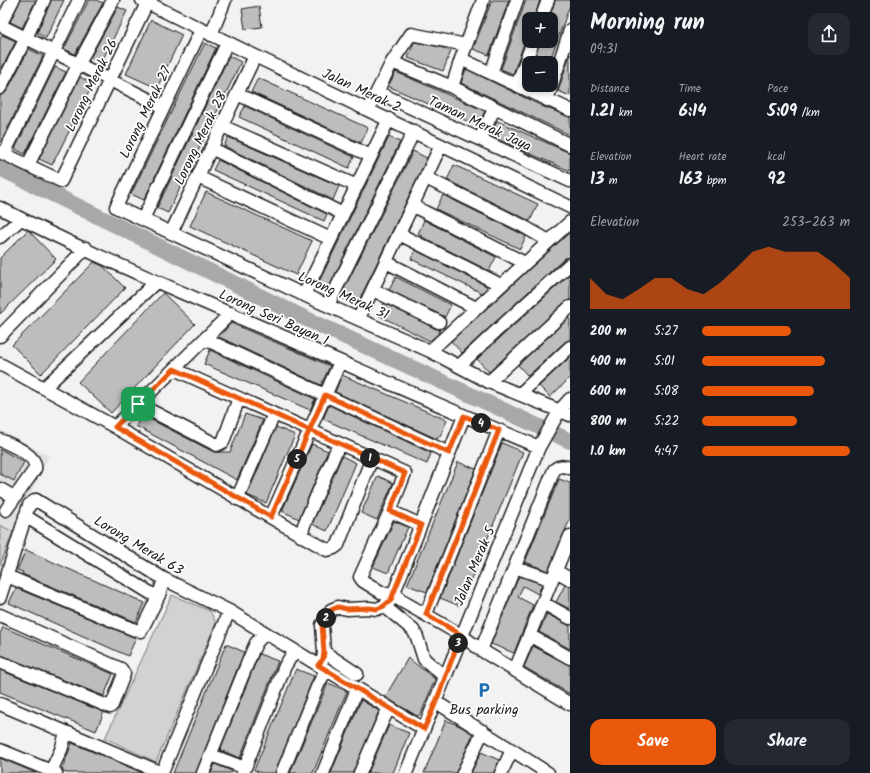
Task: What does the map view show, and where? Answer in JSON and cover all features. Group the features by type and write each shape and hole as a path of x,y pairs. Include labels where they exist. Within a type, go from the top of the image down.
{"street":[{"path":"0,88 44,0"},
{"path":"79,0 2,153 28,165 78,64 113,0"},
{"name":"Lorong Merak 27","path":"116,207 164,108 225,0"},
{"path":"452,88 483,0"},
{"path":"491,73 517,0"},
{"path":"544,12 548,0"},
{"name":"Jalan Merak 2","path":"144,1 227,43 414,131 570,207"},
{"name":"Lorong Merak 26","path":"28,165 61,181 110,81 144,1"},
{"path":"7,5 0,25 164,108"},
{"path":"547,100 570,30"},
{"path":"368,110 392,62 411,34 466,45"},
{"path":"144,219 227,43"},
{"path":"517,85 531,48"},
{"name":"Lorong Merak 28","path":"171,233 255,56"},
{"path":"461,59 570,110"},
{"path":"392,62 452,88 570,146"},
{"name":"Taman Merak Jaya","path":"377,92 570,181"},
{"path":"237,94 371,156"},
{"path":"480,139 494,109"},
{"path":"304,295 389,120"},
{"path":"222,126 357,186"},
{"path":"328,305 414,131"},
{"path":"359,318 442,145"},
{"path":"211,148 343,214"},
{"path":"198,177 331,238"},
{"path":"426,178 521,225 549,241"},
{"path":"413,206 525,263"},
{"name":"Lorong Merak 31","path":"116,207 304,295 359,318 430,351 489,382 565,413"},
{"name":"Lorong Seri Bayan 1","path":"0,208 156,282 231,313 464,416 541,444"},
{"path":"0,238 21,219"},
{"path":"430,351 570,222"},
{"path":"399,234 501,285"},
{"path":"0,336 86,248"},
{"path":"386,262 476,308"},
{"path":"460,366 494,332 570,264"},
{"path":"44,388 156,282"},
{"path":"373,290 439,322"},
{"path":"489,382 570,307"},
{"path":"115,427 231,313"},
{"path":"205,339 449,453"},
{"path":"520,394 570,347"},
{"path":"271,517 340,362"},
{"path":"0,364 115,427 327,550 338,545 372,458"},
{"path":"174,369 405,473 360,578 384,594 394,592"},
{"path":"138,404 217,445 223,442 239,398"},
{"name":"Jalan Merak 5","path":"406,773 436,702 461,635 541,444 553,421 565,413 570,399"},
{"path":"237,499 274,414"},
{"path":"282,773 318,685 324,652 322,625 331,610 338,607 347,609 377,609 384,606 391,600 464,416"},
{"path":"426,614 499,430"},
{"path":"0,440 30,456 35,462 35,469 14,497 3,508 25,518 152,594 159,595"},
{"path":"301,536 304,525 339,444"},
{"path":"481,650 554,470 558,467 564,466 570,468"},
{"path":"0,489 14,497"},
{"name":"Lorong Merak 63","path":"25,518 29,505 36,500 164,579 229,612 424,729"},
{"path":"390,511 421,525"},
{"path":"0,597 25,518"},
{"path":"515,670 569,539"},
{"path":"515,567 570,579"},
{"path":"7,576 135,630 141,631 159,595 164,579"},
{"path":"394,592 400,600 461,635 481,650 570,704"},
{"path":"543,603 570,618"},
{"path":"384,606 413,630 417,637 424,659 445,677"},
{"path":"0,704 162,773 229,612"},
{"path":"0,615 121,669 124,674 110,707 0,662"},
{"path":"203,773 252,652 256,643 265,633"},
{"path":"530,635 570,658"},
{"path":"210,755 244,772 285,666 290,658 297,652"},
{"path":"324,652 357,674"},
{"path":"323,773 357,688"},
{"path":"436,702 512,750 543,772"},
{"path":"360,773 389,708"},
{"path":"463,773 483,732"},
{"path":"0,750 52,772 66,733"},
{"path":"501,773 512,750"}],"shaded area":[{"path":"0,430 49,456 22,511 0,576"},
{"path":"0,525 13,532 0,565"},
{"path":"172,595 210,611 216,623 156,762 105,738"}],"building":[{"path":"20,0 36,0 22,28 10,22"},
{"path":"51,0 64,0 46,38 37,33"},
{"path":"89,0 96,0 103,3 75,54 64,49"},
{"path":"492,0 509,0 489,55 473,49"},
{"path":"526,0 540,0 536,12 522,12 522,48 513,74 501,69"},
{"path":"555,0 570,0 570,5 558,38 558,12 551,12"},
{"path":"259,6 262,27 245,29 242,9"},
{"path":"118,7 127,11 101,63 90,58"},
{"path":"151,20 182,35 157,88 126,74"},
{"path":"2,35 16,41 0,72 0,39"},
{"path":"414,42 440,47 451,51 443,71 408,58"},
{"path":"205,43 216,48 144,200 131,194"},
{"path":"538,48 554,48 552,56 535,56"},
{"path":"29,49 43,56 0,142 0,95 7,91"},
{"path":"570,54 570,96 558,91"},
{"path":"229,56 241,62 168,213 157,208"},
{"path":"55,67 66,72 25,154 15,149"},
{"path":"466,69 544,107 570,117 570,135 461,83"},
{"path":"396,72 485,111 478,126 388,86"},
{"path":"80,77 93,84 52,165 39,159"},
{"path":"258,78 368,128 361,143 251,92"},
{"path":"245,106 354,157 349,168 239,117"},
{"path":"497,121 570,153 570,171 490,136"},
{"path":"228,137 339,186 333,200 224,146"},
{"path":"389,137 400,142 328,289 318,284"},
{"path":"413,151 427,158 357,305 340,297"},
{"path":"218,160 327,214 324,221 213,170"},
{"path":"454,165 538,204 530,221 447,180"},
{"path":"206,192 312,241 296,275 190,226"},
{"path":"443,195 526,236 520,249 436,209"},
{"path":"424,220 496,257 489,271 418,234"},
{"path":"28,230 56,259 0,314 0,258"},
{"path":"570,232 570,257 565,258 462,353 451,341"},
{"path":"415,250 487,286 485,290 482,293 411,259"},
{"path":"94,262 103,266 125,288 41,374 12,345"},
{"path":"570,274 570,300 565,302 489,372 477,359"},
{"path":"396,277 451,305 445,317 389,290"},
{"path":"163,293 195,324 111,413 78,382"},
{"path":"384,303 436,329 440,329 438,334 430,341 378,315"},
{"path":"570,317 570,340 565,342 528,376 518,365"},
{"path":"231,323 330,366 321,385 219,337"},
{"path":"210,350 315,399 310,410 204,364"},
{"path":"570,357 570,378 550,397 539,386"},
{"path":"342,375 447,420 440,437 439,436 437,439 335,392"},
{"path":"329,405 431,453 427,464 323,419"},
{"path":"245,414 263,420 237,480 136,426 142,415 214,452 230,452"},
{"path":"276,427 295,435 266,503 247,495"},
{"path":"502,443 523,452 460,606 440,598"},
{"path":"312,444 328,451 299,519 282,511"},
{"path":"0,449 24,462 14,481 0,474"},
{"path":"342,456 356,463 327,531 312,524"},
{"path":"458,462 476,469 427,592 407,585"},
{"path":"378,476 393,483 377,520 361,513"},
{"path":"559,479 570,483 570,519 548,571 525,562"},
{"path":"394,521 408,527 388,573 373,567"},
{"path":"26,550 145,603 136,622 22,574 23,572 17,570"},
{"path":"519,576 542,584 538,594 523,586 518,597 533,605 514,653 491,644"},
{"path":"565,585 570,586 570,609 556,602"},
{"path":"16,588 136,638 128,656 9,603"},
{"path":"547,614 570,626 570,649 539,632"},
{"path":"3,627 113,674 104,696 0,655 0,634"},
{"path":"226,644 244,652 196,773 173,773"},
{"path":"533,646 570,665 570,694 524,667"},
{"path":"259,654 278,661 240,758 220,750"},
{"path":"408,658 435,679 421,714 417,716 385,697"},
{"path":"296,669 314,676 275,773 261,773 254,770"},
{"path":"0,670 104,712 96,731 0,692"},
{"path":"328,683 347,691 313,773 290,773"},
{"path":"361,700 379,711 353,773 331,773"},
{"path":"446,720 473,734 456,773 424,773"},
{"path":"389,725 409,733 393,773 368,773"},
{"path":"72,743 143,773 63,772 62,769"},
{"path":"481,752 499,760 494,773 471,773"},
{"path":"0,758 36,773 0,773"},
{"path":"215,764 232,771 231,773 211,773"}],"waterway":[{"path":"0,168 298,315 570,441"}],"place":[{"name":"Bus parking","path":"484,690"}],"route":[{"path":"138,404 115,427 237,499 271,517 310,430 325,395 449,453 464,416 499,430 426,614 461,635 436,702 424,729 318,665 323,659 324,652 322,625 331,610 338,607 347,609 377,609 384,606 391,600 421,525 390,511 405,473 310,430 174,369 138,404"}]}
